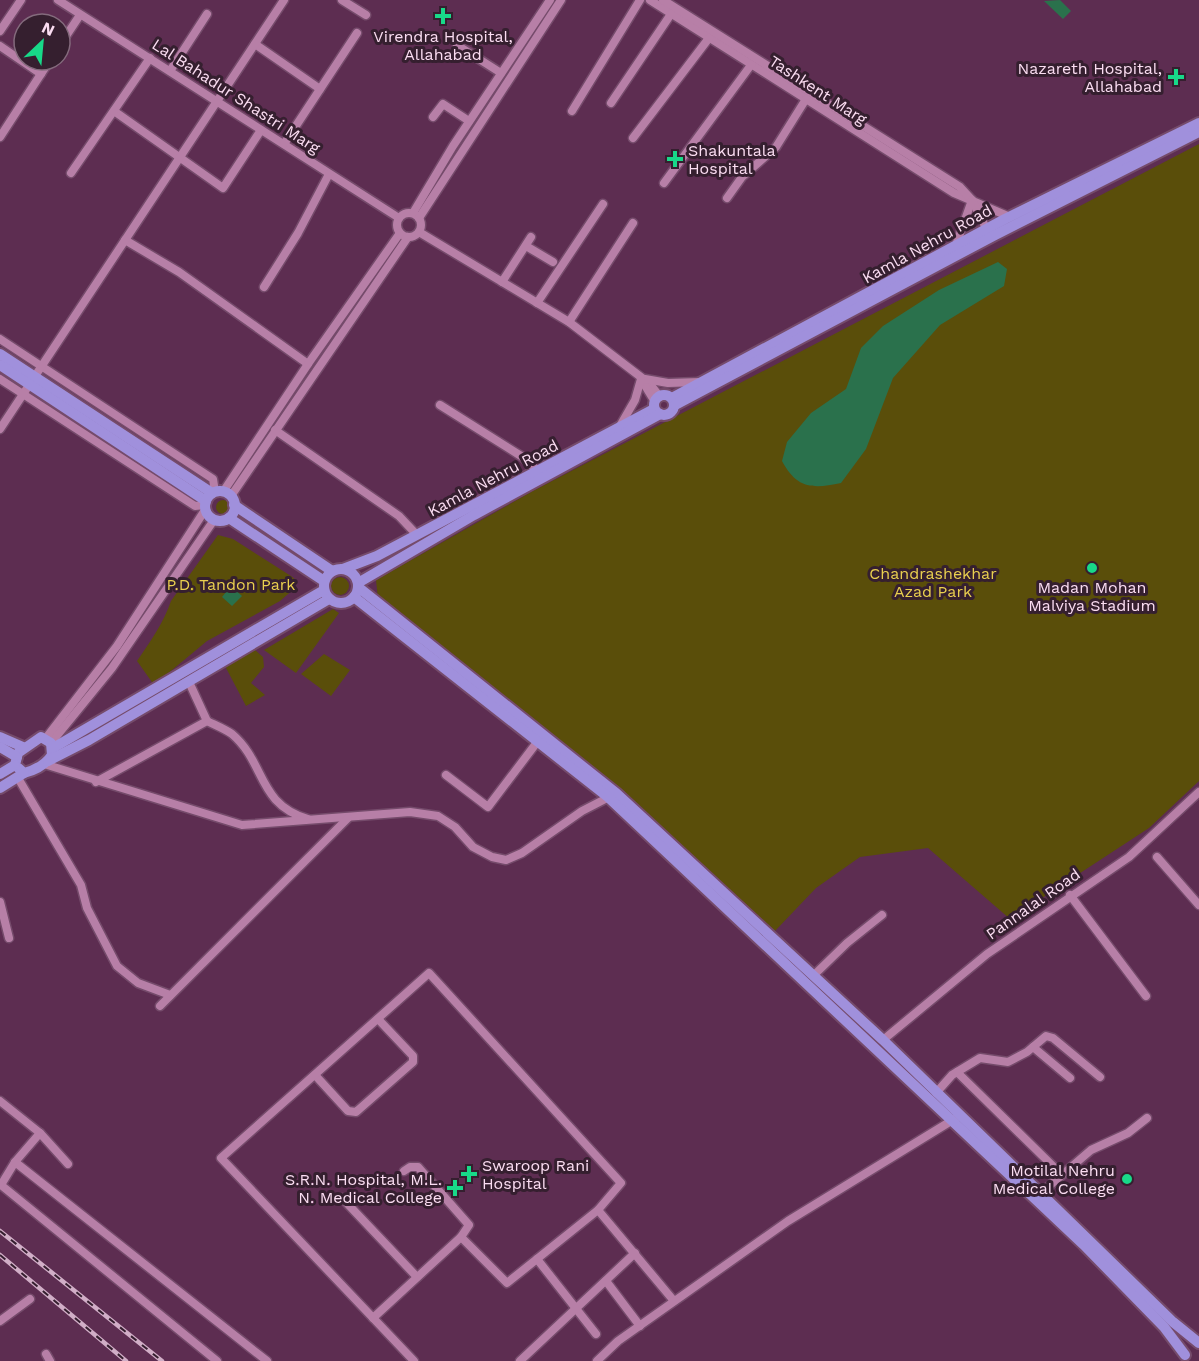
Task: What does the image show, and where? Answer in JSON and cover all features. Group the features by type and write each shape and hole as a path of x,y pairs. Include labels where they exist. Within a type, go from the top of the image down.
{"main road":[{"name":"Kamla Nehru Road","path":"674,402 703,381 956,246 988,233 1010,216 1199,123"},
{"name":"Kamla Nehru Road","path":"674,402 988,233 1199,132"},
{"path":"0,354 29,384"},
{"path":"0,365 332,571 343,569 354,574 357,589 612,795 813,976 883,1040 936,1093 956,1119 1041,1193 1173,1322 1199,1344"},
{"path":"657,405 674,402"},
{"path":"657,405 668,413 674,402"},
{"name":"Kamla Nehru Road","path":"343,569 377,556 657,405"},
{"name":"Kamla Nehru Road","path":"357,589 474,515 657,405"},
{"path":"216,499 229,518 345,603 357,589"},
{"path":"216,499 214,520 229,518"},
{"path":"0,788 189,682 326,590 332,571"},
{"path":"46,763 50,743 326,590"},
{"path":"0,737 23,747"},
{"path":"0,774 16,761 23,747 41,737 50,743"},
{"path":"0,747 16,761 21,775"},
{"path":"612,795 956,1119 1133,1294 1184,1359 1191,1346 1199,1344"}],"street":[{"path":"0,31 21,0"},
{"name":"Lal Bahadur Shastri Marg","path":"58,0 218,100 399,218"},
{"path":"0,429 284,0"},
{"path":"342,0 366,15"},
{"path":"416,216 469,121 550,0"},
{"path":"416,216 561,0"},
{"path":"572,111 640,0"},
{"name":"Tashkent Marg","path":"650,0 954,193 972,201"},
{"name":"Tashkent Marg","path":"663,0 960,187 972,201 988,233"},
{"path":"170,71 207,14"},
{"path":"611,103 671,14"},
{"path":"72,27 80,15"},
{"path":"284,144 357,33"},
{"path":"633,138 709,38"},
{"path":"255,44 320,89"},
{"path":"457,45 501,73"},
{"path":"0,46 41,74 0,137"},
{"path":"71,173 150,58"},
{"path":"663,183 751,65"},
{"path":"727,198 742,177 776,147 806,99"},
{"path":"433,117 442,104 469,121"},
{"path":"114,111 223,188 261,130"},
{"path":"264,287 298,233 329,174"},
{"path":"956,246 972,201 1010,216"},
{"path":"537,303 603,204"},
{"path":"404,235 397,226 399,218 405,214 416,216"},
{"path":"416,216 421,225 419,232"},
{"path":"569,322 633,223"},
{"path":"50,743 308,364 404,235 419,232 569,322 641,379 657,405"},
{"path":"216,499 275,430 404,235"},
{"path":"502,282 531,237"},
{"path":"125,240 179,272 308,364"},
{"path":"526,246 553,262"},
{"path":"0,339 213,479 216,499"},
{"path":"0,379 29,384"},
{"path":"641,379 668,383 703,381"},
{"path":"621,426 635,400 641,379"},
{"path":"440,405 521,456 538,471"},
{"path":"275,430 389,510 417,535"},
{"path":"50,743 112,668 214,520"},
{"path":"189,682 207,721 231,733 244,748 270,795 292,814 314,821"},
{"path":"96,782 207,721"},
{"path":"446,776 488,807 541,737"},
{"path":"46,763 96,782 242,825 410,812 438,816 455,827 473,847 492,857 506,860 522,853 582,811 612,795"},
{"path":"21,775 76,874 87,908 117,966 138,983 170,995"},
{"name":"Pannalal Road","path":"883,1040 987,954 1070,895 1129,857 1199,792"},
{"path":"160,1006 348,818"},
{"path":"1157,857 1199,905"},
{"path":"1070,895 1146,996"},
{"path":"0,902 9,938"},
{"path":"813,976 847,943 882,915"},
{"path":"414,1361 221,1158 429,973 621,1183 598,1210 507,1283 461,1237"},
{"path":"315,1075 348,1111 356,1112 413,1062 413,1056 378,1019"},
{"path":"936,1093 957,1072 980,1058 1008,1062 1034,1047 1041,1038 1053,1038 1100,1077"},
{"path":"1034,1047 1070,1077"},
{"path":"957,1072 1062,1175"},
{"path":"0,1101 40,1133 68,1164"},
{"path":"1041,1193 1091,1150 1128,1133 1147,1118"},
{"path":"597,1361 674,1301 788,1221 956,1119"},
{"path":"40,1133 15,1162 1,1184 217,1361"},
{"path":"15,1162 267,1361"},
{"path":"373,1318 461,1237 469,1225 418,1167 410,1167 404,1171"},
{"path":"342,1198 417,1277"},
{"path":"598,1210 674,1301"},
{"path":"520,1361 635,1253"},
{"path":"537,1259 596,1334"},
{"path":"606,1281 640,1326"},
{"path":"0,1321 30,1299"}],"green space":[{"name":"Chandrashekhar Azad Park","path":"1199,144 1199,781 1149,828 1010,919 928,848 860,857 816,888 775,931 613,783 378,599 376,580 531,492"},
{"path":"223,500 228,502 230,507 228,512 223,514 218,512 216,507 218,502"},
{"name":"P.D. Tandon Park","path":"218,535 233,539 291,576 296,580 295,588 280,601 207,641 154,685 137,661 161,624 171,601"},
{"path":"340,577 348,582 349,586 344,594 340,595 332,590 331,586 336,578"},
{"path":"333,609 339,613 296,673 264,650"},
{"path":"255,650 263,657 264,667 251,683 265,695 246,706 225,666"},
{"path":"324,654 350,670 331,696 301,674"}],"shaded area":[{"path":"1060,0 1071,11 1063,19 1044,1"},
{"path":"998,262 1007,269 1004,286 940,325 893,378 866,449 841,483 814,486 800,482 794,477 782,461 787,442 811,413 846,389 861,348 883,326 939,290"},
{"path":"231,586 242,596 232,606 222,597"}],"railway":[{"path":"0,1231 162,1361"},
{"path":"0,1255 126,1361"}],"place":[{"name":"Virendra Hospital, Allahabad","path":"443,16"},
{"name":"Nazareth Hospital, Allahabad","path":"1176,77"},
{"name":"Shakuntala Hospital","path":"675,159"},
{"name":"Madan Mohan Malviya Stadium","path":"1092,568"},
{"name":"Swaroop Rani Hospital","path":"469,1174"},
{"name":"Motilal Nehru Medical College","path":"1127,1179"},
{"name":"S.R.N. Hospital, M.L. N. Medical College","path":"455,1188"}]}
